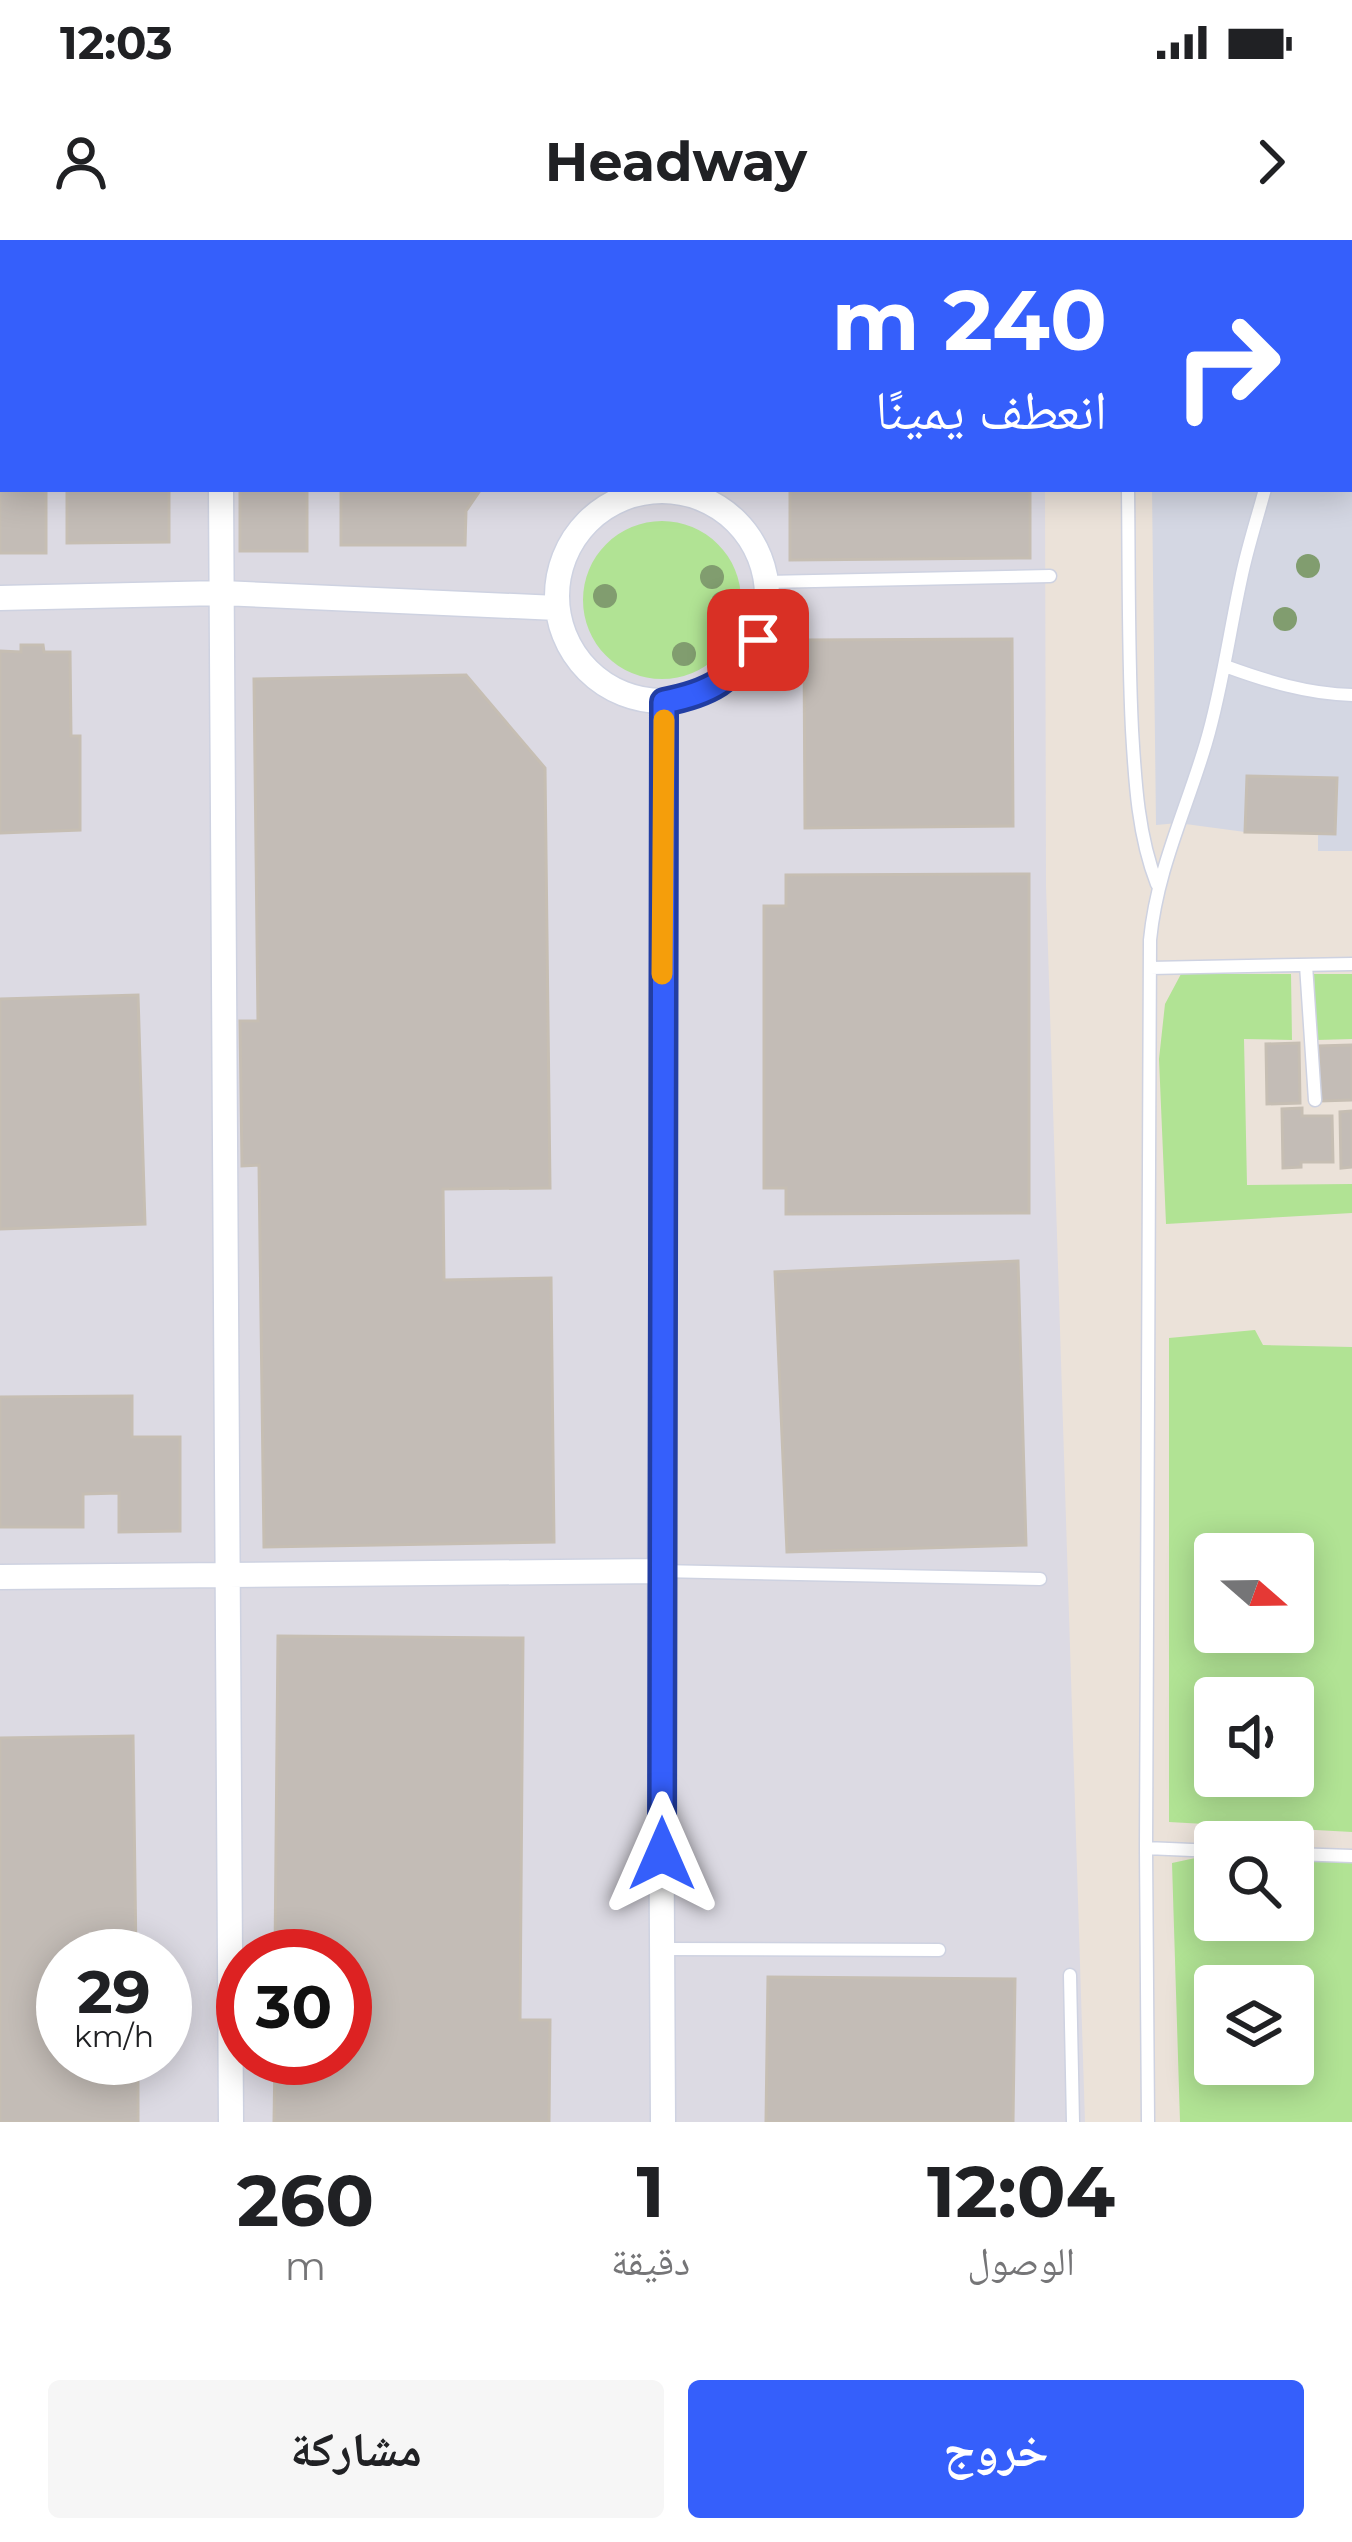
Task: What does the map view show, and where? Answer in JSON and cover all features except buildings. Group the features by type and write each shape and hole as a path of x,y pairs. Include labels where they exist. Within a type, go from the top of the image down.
{"street":[{"path":"221,492 231,2122"},
{"path":"645,492 621,498 592,517 571,543 559,574 557,608 565,638 582,664 605,685 633,698 664,702 693,697 720,684 742,665 758,640 766,612 766,582 758,551 740,524 715,504 674,492"},
{"path":"0,598 222,593 557,608"},
{"path":"663,2122 664,702"},
{"path":"0,1577 660,1571"}],"lane":[{"path":"1128,492 1134,761 1145,848 1158,885"},
{"path":"1148,2122 1151,926 1158,885 1205,746 1263,492"},
{"path":"766,582 1049,576"},
{"path":"1225,666 1303,690 1352,695"},
{"path":"1150,968 1352,964"},
{"path":"1306,965 1315,1100"},
{"path":"660,1571 1040,1579"},
{"path":"1146,1848 1194,1850"},
{"path":"1314,1855 1352,1856"},
{"path":"662,1949 939,1950"},
{"path":"1070,1975 1073,2122"}],"shaded area":[{"path":"0,492 1045,492 1046,886 1085,2122 0,2122"},
{"path":"1152,492 1352,492 1352,851 1318,851 1318,834 1156,825"}],"green space":[{"path":"662,521 692,527 718,544 735,570 741,600 735,630 718,656 692,673 662,679 632,673 606,656 589,630 583,600 589,570 606,544 632,527"},
{"path":"1181,974 1291,974 1292,1040 1244,1039 1247,1185 1352,1184 1352,1213 1166,1224 1159,1059 1165,1004"},
{"path":"1314,974 1352,974 1352,1039 1316,1040"},
{"path":"1255,1330 1263,1345 1352,1347 1352,1832 1314,1830 1314,1821 1169,1822 1169,1338"},
{"path":"1194,1858 1194,1941 1314,1941 1314,1861 1352,1862 1352,2122 1180,2122 1172,1863"}],"slow traffic":[{"path":"662,974 664,720"}],"route":[{"path":"662,1854 664,702 693,697 720,684 742,665 758,640"}]}
